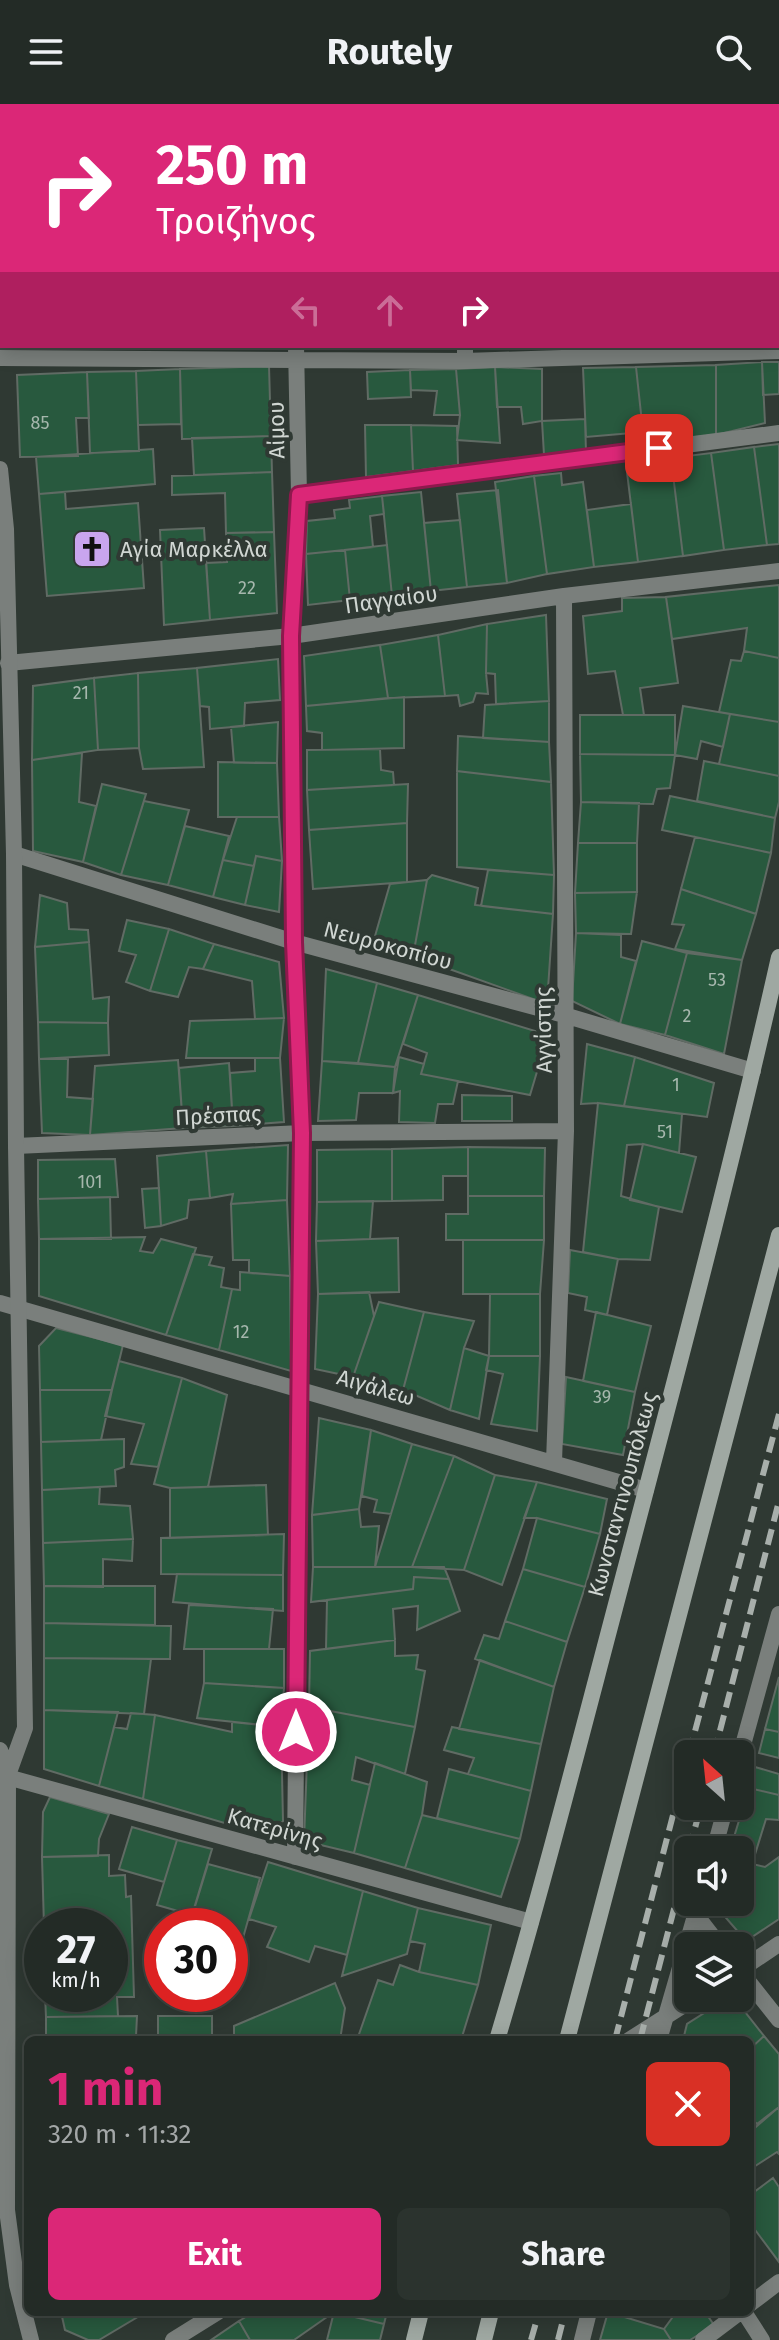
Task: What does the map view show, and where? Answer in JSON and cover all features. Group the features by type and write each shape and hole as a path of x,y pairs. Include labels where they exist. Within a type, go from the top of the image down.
{"main road":[{"name":"Κωνσταντινουπόλεως","path":"498,2036 646,1490 779,957"},
{"path":"568,2036 779,1235"},
{"path":"414,2340 420,2316"},
{"path":"484,2340 490,2316"}],"street":[{"path":"0,358 135,353 779,351"},
{"name":"Αίμου","path":"295,1857 302,1133 294,942 291,636 299,495 297,354"},
{"path":"299,495 779,433"},
{"path":"0,469 14,854 25,1728 4,1775"},
{"name":"Παγγαίου","path":"8,663 291,636 564,596 779,571"},
{"name":"Αγγίστης","path":"554,1462 566,1131 564,596"},
{"name":"Νευροκοπίου","path":"14,854 294,942 564,1015 753,1071"},
{"name":"Πρέσπας","path":"16,1146 302,1133 566,1131"},
{"name":"Αιγάλεω","path":"0,1303 299,1387 646,1490"},
{"path":"744,1740 779,1614"},
{"path":"0,1750 4,1775 4,2076 9,2233 24,2312"},
{"name":"Κατερίνης","path":"4,1775 531,1922"},
{"path":"660,2036 696,1916"},
{"path":"754,1961 779,1944"},
{"path":"754,1988 779,2020"},
{"path":"635,2036 674,2011"},
{"path":"754,2301 779,2282"},
{"path":"25,2316 31,2340"},
{"path":"173,2340 212,2316"},
{"path":"582,2340 588,2316"},
{"path":"703,2340 736,2316"},
{"path":"745,2316 762,2340"}],"building":[{"path":"762,362 779,362 779,394 763,395"},
{"path":"762,362 765,423 716,435 716,365"},
{"path":"716,365 716,435 653,441 651,429 643,432 636,367"},
{"path":"269,366 271,436 182,439 180,369"},
{"path":"495,367 542,369 542,421 523,424 521,407 497,407"},
{"path":"495,367 500,443 457,440 460,415 456,369"},
{"path":"636,367 643,432 586,437 583,368"},
{"path":"180,369 181,424 138,425 136,371"},
{"path":"456,369 460,415 434,415 437,391 411,390 410,370"},
{"path":"410,370 411,397 368,399 367,372"},
{"path":"136,371 139,451 90,453 87,372"},
{"path":"87,372 89,418 76,418 78,456 20,457 17,375"},
{"path":"585,419 586,452 544,455 542,421"},
{"path":"365,425 411,425 413,471 366,477"},
{"path":"411,425 457,426 458,465 413,471"},
{"path":"271,436 272,472 194,475 192,438"},
{"path":"779,444 779,544 767,545 754,447"},
{"path":"754,447 767,545 724,550 711,453"},
{"path":"153,449 155,484 39,494 36,457"},
{"path":"711,453 724,550 683,556 671,458"},
{"path":"671,458 683,556 638,562 626,464"},
{"path":"272,472 274,532 226,533 225,493 172,495 172,476"},
{"path":"561,473 562,485 583,482 594,567 547,574 534,476"},
{"path":"534,476 547,574 507,583 495,482"},
{"path":"498,490 507,583 467,587 457,494"},
{"name":"Αγία Μαρκέλλα","path":"65,492 66,509 138,503 144,588 47,596 39,494"},
{"path":"421,492 431,591 392,596 382,496"},
{"path":"382,496 384,514 370,516 373,547 306,554 307,521 335,518 334,510 350,508 349,500"},
{"path":"631,504 638,562 594,567 587,510"},
{"path":"460,520 467,587 431,591 424,523"},
{"path":"204,528 210,620 164,625 160,530"},
{"path":"274,532 277,613 210,620 206,563 227,562 226,533"},
{"path":"387,545 392,596 350,600 345,550"},
{"path":"345,550 350,600 308,605 306,554"},
{"path":"779,585 779,658 744,651 747,628 672,639 666,597"},
{"path":"666,597 678,683 640,688 644,715 623,715 615,671 588,674 583,616 622,611 622,598"},
{"path":"546,615 549,701 496,704 495,674 486,673 487,624"},
{"path":"487,624 488,694 476,693 473,702 460,706 458,695 445,696 438,635"},
{"path":"438,635 445,696 388,698 380,645"},
{"path":"380,645 388,698 306,706 304,656"},
{"path":"744,651 779,658 779,722 719,712 731,660 741,661"},
{"path":"278,659 280,700 245,703 244,726 210,729 209,707 200,706 197,668"},
{"path":"197,668 204,767 143,769 139,748 138,673"},
{"path":"138,673 139,748 98,750 94,678"},
{"path":"94,678 98,750 32,760 33,686"},
{"path":"404,697 404,748 322,750 322,733 307,731 306,706"},
{"path":"549,701 549,742 483,738 485,705"},
{"path":"683,706 730,714 723,747 701,741 697,759 675,755"},
{"path":"730,714 779,722 779,776 719,764"},
{"path":"580,715 675,715 675,755 580,754"},
{"path":"278,722 277,763 234,763 231,727"},
{"path":"458,736 549,742 551,782 457,771"},
{"path":"380,749 381,770 393,772 394,785 307,790 307,750"},
{"path":"82,753 79,802 96,806 83,862 33,851 32,760"},
{"path":"580,754 675,755 670,788 657,789 653,804 581,802"},
{"path":"704,761 779,776 779,802 775,818 697,801"},
{"path":"218,762 277,763 279,817 218,817"},
{"path":"457,771 551,782 554,875 457,867"},
{"path":"102,784 146,794 121,875 83,862"},
{"path":"408,784 407,823 309,830 307,790"},
{"path":"670,796 775,818 771,853 662,830"},
{"path":"144,801 189,810 168,885 121,875"},
{"path":"581,802 639,803 637,843 578,843"},
{"path":"237,817 279,817 282,861 256,856 254,866 223,860"},
{"path":"407,823 407,882 313,889 309,830"},
{"path":"185,826 229,836 213,897 168,885"},
{"path":"695,837 771,853 756,914 681,889"},
{"path":"578,843 637,843 637,892 575,893"},
{"path":"256,856 282,861 279,912 245,905"},
{"path":"223,860 254,866 245,905 213,897"},
{"path":"488,870 554,875 553,914 481,906"},
{"path":"432,875 478,888 475,905 553,914 547,1004 413,956 427,880"},
{"path":"427,880 413,956 373,943 390,884"},
{"path":"681,889 756,914 742,960 675,949 684,925 672,924"},
{"path":"637,892 631,934 576,933 575,893"},
{"path":"40,895 67,903 69,929 88,930 89,942 35,947"},
{"path":"127,920 169,929 150,991 126,982 136,955 119,951"},
{"path":"169,929 214,944 203,969 189,967 178,997 150,991"},
{"path":"576,933 621,935 621,957 636,961 620,1024 572,1001"},
{"path":"642,941 687,953 665,1035 620,1024"},
{"path":"89,942 93,999 109,997 108,1023 38,1022 35,947"},
{"path":"214,944 279,962 284,1018 255,1019 252,981 203,969"},
{"path":"687,953 742,960 724,1054 665,1035"},
{"path":"326,969 377,983 358,1063 322,1061"},
{"path":"377,983 418,995 395,1067 358,1063"},
{"path":"418,995 548,1035 530,1095 421,1074 427,1053 403,1044"},
{"path":"284,1018 280,1058 186,1058 190,1021"},
{"path":"38,1022 108,1023 109,1055 39,1059"},
{"path":"587,1044 635,1057 624,1106 581,1104"},
{"path":"399,1057 424,1064 421,1074 458,1081 453,1104 438,1104 435,1123 399,1122 400,1091 393,1093"},
{"path":"635,1057 714,1083 707,1117 624,1106"},
{"path":"255,1058 280,1058 284,1122 233,1126 230,1073 255,1071"},
{"path":"39,1059 68,1059 67,1097 93,1099 90,1135 42,1133"},
{"path":"178,1060 183,1128 90,1135 95,1066"},
{"path":"322,1061 395,1067 393,1093 359,1093 356,1120 318,1121"},
{"path":"229,1063 233,1126 183,1128 179,1068"},
{"path":"462,1095 512,1096 512,1121 462,1121"},
{"path":"598,1103 682,1114 679,1153 643,1144 627,1145 621,1196 659,1207 650,1260 618,1259 583,1252"},
{"path":"643,1144 696,1157 682,1212 630,1200"},
{"path":"288,1145 287,1200 231,1204 233,1194 210,1198 206,1151"},
{"path":"468,1147 545,1148 544,1196 468,1196"},
{"path":"468,1147 468,1176 443,1176 443,1200 392,1201 392,1149"},
{"path":"392,1149 392,1201 317,1202 317,1150"},
{"path":"206,1151 210,1198 189,1200 187,1218 161,1226 157,1156"},
{"path":"115,1159 118,1197 38,1199 38,1160"},
{"path":"159,1188 161,1226 145,1228 142,1189"},
{"path":"468,1196 544,1196 544,1240 446,1240 446,1214 468,1214"},
{"path":"110,1197 111,1239 39,1239 38,1199"},
{"path":"287,1200 290,1276 249,1273 249,1260 233,1260 231,1204"},
{"path":"373,1201 370,1239 316,1241 317,1202"},
{"path":"145,1237 140,1251 153,1253 161,1239 196,1248 166,1335 39,1296 39,1239"},
{"path":"398,1238 399,1292 318,1294 316,1241"},
{"path":"463,1240 544,1240 540,1294 463,1294"},
{"path":"570,1250 618,1259 607,1315 585,1310 587,1297 568,1293"},
{"path":"193,1254 212,1257 209,1265 224,1268 221,1287 232,1289 219,1350 166,1335"},
{"path":"240,1272 290,1276 291,1371 219,1350 232,1289 240,1290"},
{"path":"369,1292 374,1316 353,1377 315,1369 318,1294"},
{"path":"490,1294 540,1294 540,1356 489,1356"},
{"path":"379,1302 424,1312 403,1390 353,1377"},
{"path":"424,1312 474,1321 464,1348 450,1410 403,1390"},
{"path":"596,1312 651,1326 635,1392 583,1381"},
{"path":"56,1328 123,1345 112,1390 40,1390 39,1346"},
{"path":"464,1348 489,1356 479,1419 450,1410"},
{"path":"489,1356 540,1356 537,1431 491,1424 503,1374 486,1370"},
{"path":"119,1361 182,1378 158,1467 131,1464 144,1424 105,1416"},
{"path":"566,1377 635,1392 623,1455 562,1444"},
{"path":"182,1378 227,1395 208,1487 170,1488 154,1484"},
{"path":"40,1390 112,1390 101,1440 41,1442"},
{"path":"319,1418 371,1430 359,1509 312,1515"},
{"path":"371,1430 412,1444 391,1514 374,1512 377,1500 362,1496"},
{"path":"124,1439 124,1467 115,1470 116,1486 42,1490 41,1442"},
{"path":"412,1444 454,1456 412,1567 375,1567"},
{"path":"454,1456 495,1475 464,1570 412,1567"},
{"path":"495,1475 537,1482 502,1585 464,1570"},
{"path":"537,1482 607,1499 600,1534 537,1518 524,1518"},
{"path":"266,1485 268,1535 170,1538 170,1488"},
{"path":"100,1487 99,1504 130,1506 133,1539 43,1543 42,1490"},
{"path":"359,1509 361,1527 379,1526 375,1567 313,1567 312,1515"},
{"path":"537,1518 600,1534 585,1587 523,1569"},
{"path":"284,1534 283,1575 161,1574 161,1538"},
{"path":"133,1539 132,1561 103,1559 103,1587 44,1586 43,1543"},
{"path":"313,1567 444,1567 449,1579 414,1577 413,1589 311,1602"},
{"path":"523,1569 585,1587 567,1642 505,1621"},
{"path":"177,1574 283,1575 283,1611 173,1602"},
{"path":"414,1577 449,1579 460,1611 417,1630 418,1606 393,1609 395,1640 326,1649 327,1600 413,1589"},
{"path":"44,1586 155,1586 155,1625 44,1623"},
{"path":"189,1605 273,1609 269,1649 184,1649"},
{"path":"505,1621 567,1642 554,1687 475,1659 484,1635 499,1639"},
{"path":"44,1623 171,1626 170,1659 44,1658"},
{"path":"395,1640 395,1656 418,1655 416,1669 425,1671 415,1727 309,1707 310,1651"},
{"path":"204,1649 284,1649 284,1688 204,1683"},
{"path":"44,1658 151,1659 144,1714 44,1710"},
{"path":"480,1660 554,1687 541,1744 459,1729"},
{"path":"779,1677 779,1732 765,1729"},
{"path":"204,1683 284,1688 281,1727 197,1718"},
{"path":"309,1707 415,1727 405,1774 356,1757 352,1780 370,1785 354,1853 304,1841"},
{"path":"44,1710 118,1712 99,1786 44,1769"},
{"path":"131,1713 155,1715 143,1799 99,1786 114,1727 127,1729"},
{"path":"155,1715 232,1732 232,1722 281,1727 283,1821 262,1834 143,1799"},
{"path":"452,1727 541,1744 531,1791 468,1774 474,1758 444,1750"},
{"path":"765,1729 779,1732 779,1758 759,1753"},
{"path":"375,1763 427,1782 422,1815 405,1868 354,1853"},
{"path":"755,1767 779,1774 779,1795 754,1789"},
{"path":"449,1769 531,1791 520,1839 437,1818"},
{"path":"754,1789 779,1795 779,1820 766,1819 754,1858 754,1836 734,1836 739,1820 754,1820"},
{"path":"50,1797 109,1814 99,1839 98,1856 42,1857 43,1812"},
{"path":"422,1815 520,1839 501,1897 405,1868"},
{"path":"132,1827 177,1840 164,1882 119,1869"},
{"path":"177,1840 212,1849 194,1908 157,1905"},
{"path":"109,1855 109,1876 125,1875 126,1897 131,1896 134,1997 128,1997 128,1908 43,1908 42,1857"},
{"path":"779,1857 779,1919 754,1936 754,1932 738,1932 724,1916 754,1916 754,1864 765,1867"},
{"path":"268,1862 363,1891 347,1955 315,1946 309,1962 267,1947 276,1927 249,1919"},
{"path":"208,1864 260,1878 248,1920 248,1908 195,1908"},
{"path":"363,1891 418,1908 407,1954 342,1976"},
{"path":"418,1908 491,1925 478,1985 419,1972 425,1944 410,1941"},
{"path":"400,1965 478,1985 462,2036 358,2036 378,1980 393,1985"},
{"path":"335,1983 345,2008 341,2036 234,2036 234,2026"},
{"path":"46,2012 118,2012 118,2016 46,2017"},
{"path":"706,2012 745,2012 764,2036 754,2045 754,2036 684,2036 687,2024"},
{"path":"137,2016 136,2036 46,2036 46,2017"},
{"path":"158,2016 212,2016 212,2036 136,2036 158,2035"},
{"path":"764,2036 779,2054 779,2107 757,2124 754,2121 754,2045"},
{"path":"779,2107 779,2154 777,2152 754,2167 754,2129"},
{"path":"773,2178 779,2187 779,2262 754,2228 754,2192"},
{"path":"62,2316 139,2316 99,2340 88,2340 65,2330"},
{"path":"247,2316 328,2316 294,2340 250,2340 239,2321"},
{"path":"333,2316 351,2316 384,2324 380,2340 327,2340"},
{"path":"351,2316 386,2316 384,2324"},
{"path":"607,2316 621,2316 664,2329 671,2340 600,2340"},
{"path":"671,2316 708,2316 714,2325 690,2340 671,2340 664,2329"},
{"path":"239,2321 250,2340 211,2340"}],"railway":[{"path":"693,1740 779,1414"},
{"path":"718,1740 779,1501"},
{"path":"616,2036 674,1811"},
{"path":"693,1836 697,1820"},
{"path":"641,2036 674,1909"},
{"path":"531,2340 538,2316"},
{"path":"558,2340 564,2316"}],"place":[{"name":"Αγία Μαρκέλλα","path":"92,549"}],"route":[{"path":"296,1732 302,1133 294,942 291,636 299,495 659,448"}]}
